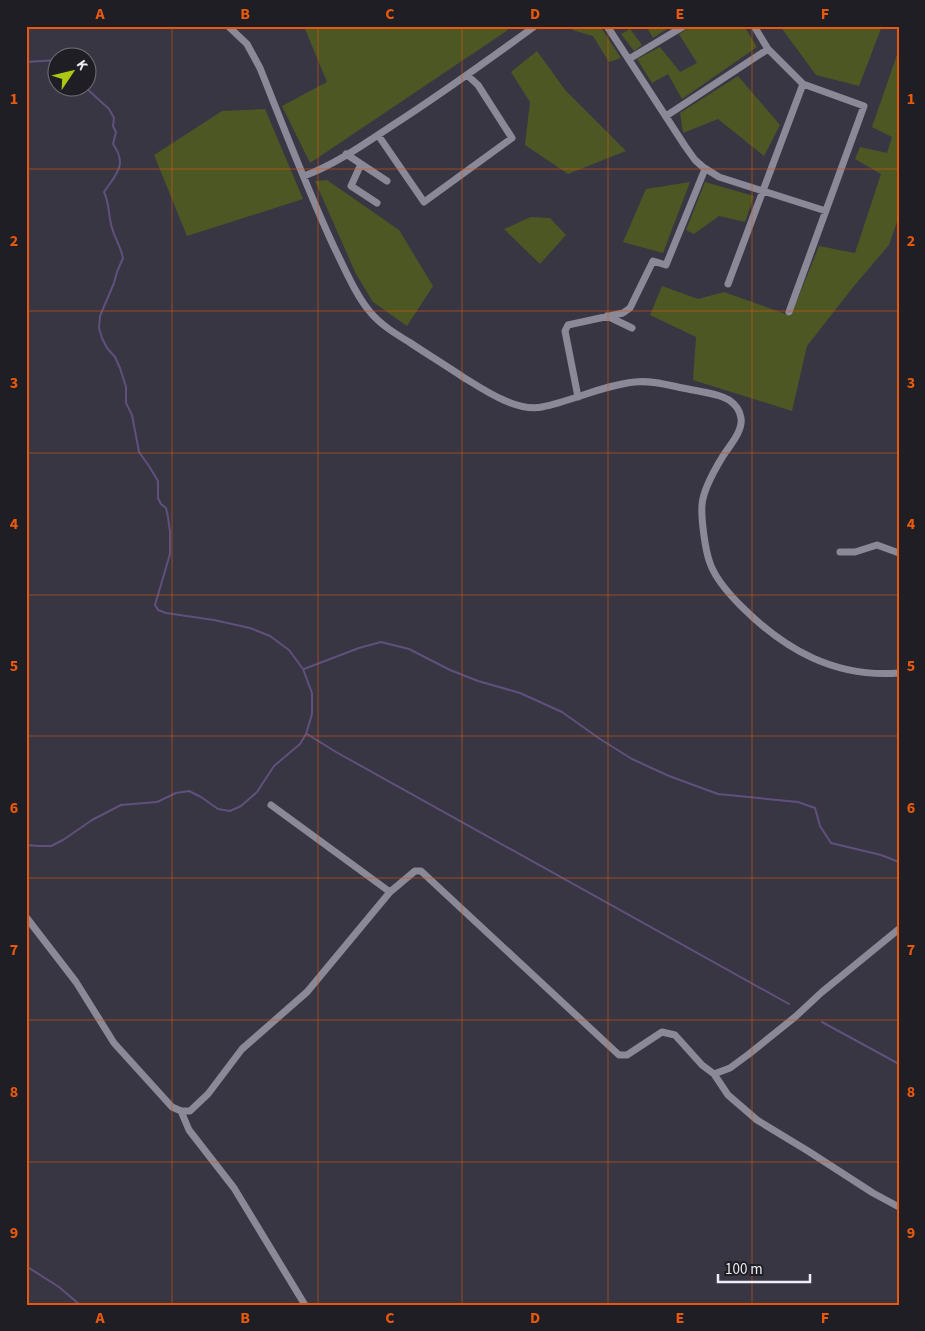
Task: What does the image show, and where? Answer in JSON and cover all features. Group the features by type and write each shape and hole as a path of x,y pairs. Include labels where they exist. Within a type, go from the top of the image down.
{"street":[{"path":"228,26 246,44 260,68 325,228 355,289 371,313 385,326 474,384 511,404 532,409 545,407 610,387 634,382 650,382 716,395 729,400 737,408 741,419 738,432 720,460 704,493 701,506 705,545 714,573 733,597 759,623 776,637 806,656 860,672 899,673"},
{"path":"519,26 522,36"},
{"path":"304,176 319,170 378,135 536,26"},
{"path":"607,26 695,160 705,169 719,177 826,211"},
{"path":"629,60 684,26"},
{"path":"754,26 768,49 803,84 864,106 789,312"},
{"path":"666,116 768,49"},
{"path":"378,135 424,202 512,138 478,85 466,76"},
{"path":"728,284 803,84"},
{"path":"346,154 387,181"},
{"path":"362,164 351,186 377,203"},
{"path":"578,397 565,331 568,324 623,313 630,308 653,261 666,265 705,169"},
{"path":"607,316 632,328"},
{"path":"840,552 855,552 878,545 899,553"},
{"path":"271,806 390,892"},
{"path":"26,917 76,982 114,1043 172,1107 181,1111 190,1111 208,1094 242,1049 307,992 390,892 415,870 422,871 619,1055 627,1055 662,1032 675,1036 702,1065 714,1074 728,1095 757,1120 873,1193 899,1207"},
{"path":"714,1074 730,1068 749,1054 899,929"},
{"path":"181,1111 189,1130 234,1188 305,1305"}],"green space":[{"path":"309,26 505,26 508,30 310,163 282,106 327,82 305,29"},
{"path":"576,26 600,26 621,58 609,62 593,36 572,30"},
{"path":"646,26 671,26 653,38"},
{"path":"692,26 744,26 757,47 682,99 668,74 652,83 637,59 660,47 680,72 697,63 679,34"},
{"path":"780,26 882,26 859,86 816,75"},
{"path":"630,29 642,45 634,51 621,34"},
{"path":"899,49 899,216 889,245 807,346 792,411 693,380 696,337 650,315 662,286 698,299 724,292 791,316 819,246 855,253 881,174 855,159 860,147 887,153 892,137 872,127"},
{"path":"537,51 566,91 626,151 568,174 525,145 530,102 511,72"},
{"path":"738,76 780,125 764,156 718,119 683,133 680,113"},
{"path":"265,109 303,199 187,236 154,155 222,111"},
{"path":"327,180 399,230 433,286 407,326 373,302 356,274 315,181"},
{"path":"690,182 663,253 623,242 646,189"},
{"path":"705,182 754,196 745,222 719,216 694,234 686,230"},
{"path":"531,217 550,218 566,235 540,264 504,229"}],"waterway":[{"path":"26,62 48,61"},
{"path":"26,845 51,846 92,820 121,805 157,802 176,793 189,791 218,809 230,811 241,806 257,792 274,766 300,744 306,734 312,714 312,693 303,669 289,650 270,636 250,628 214,620 166,613 158,610 155,605 170,554 168,517 166,508 158,498 158,481 139,452 132,415 126,403 126,387 120,368 115,357 107,348 99,328 100,316 123,258 111,226 104,192 119,169 120,164 120,158 113,144 116,132 113,126 114,118 109,109 97,98"},
{"path":"304,669 359,648 381,642 409,649 450,670 478,681 520,693 562,712 632,759 669,776 718,794 798,802 815,808 820,826 831,843 881,855 899,862"},
{"path":"307,734 336,752 789,1004"},
{"path":"822,1022 899,1064"},
{"path":"26,1266 59,1287 80,1305"}]}
